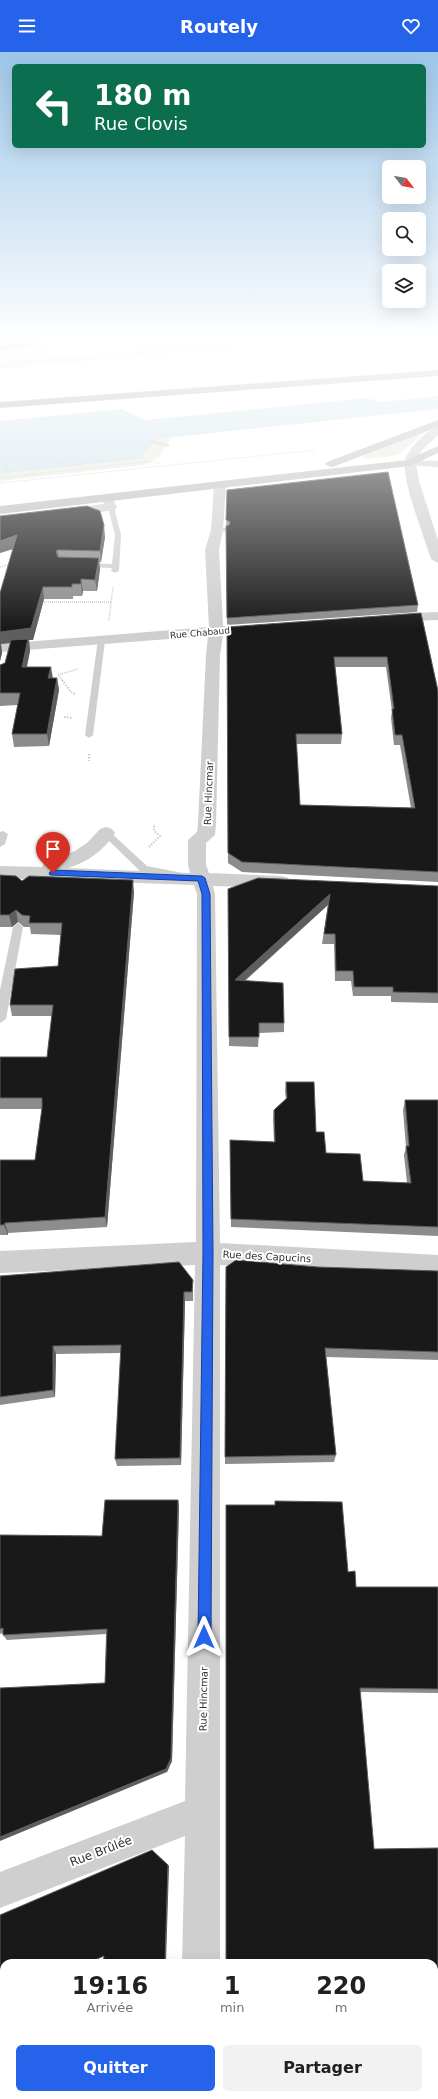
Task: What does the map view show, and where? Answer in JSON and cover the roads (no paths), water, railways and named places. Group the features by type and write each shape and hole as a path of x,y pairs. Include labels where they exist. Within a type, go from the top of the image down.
{"main road":[{"path":"331,464 397,439"},
{"path":"0,510 109,502 220,485 410,463 438,449"},
{"path":"0,499 331,464 383,460 410,463"}],"street":[{"path":"426,439 410,463 413,478 438,559"},
{"path":"410,463 438,464"},
{"name":"Rue Hincmar","path":"201,1959 208,1252 206,894 197,865 197,840 206,835 208,824 213,655 216,631 212,550 222,530 220,485"},
{"path":"0,520 109,502"},
{"path":"378,619 438,616"},
{"name":"Rue Chabaud","path":"6,650 104,640 247,629"},
{"path":"28,876 77,859 92,849 106,833"},
{"path":"0,872 28,876 202,878 300,882"},
{"name":"Rue des Capucins","path":"0,1262 208,1252 438,1266"},
{"name":"Rue Brûlée","path":"0,1890 202,1812"}],"lane":[{"path":"77,566 115,568 118,535 109,502"},
{"path":"89,735 104,640"},
{"path":"106,833 144,869 202,878"},
{"path":"0,844 3,834"},
{"path":"0,1019 4,982 18,927"}],"water":[{"path":"0,439 160,439 156,439 142,458 0,473"}]}
